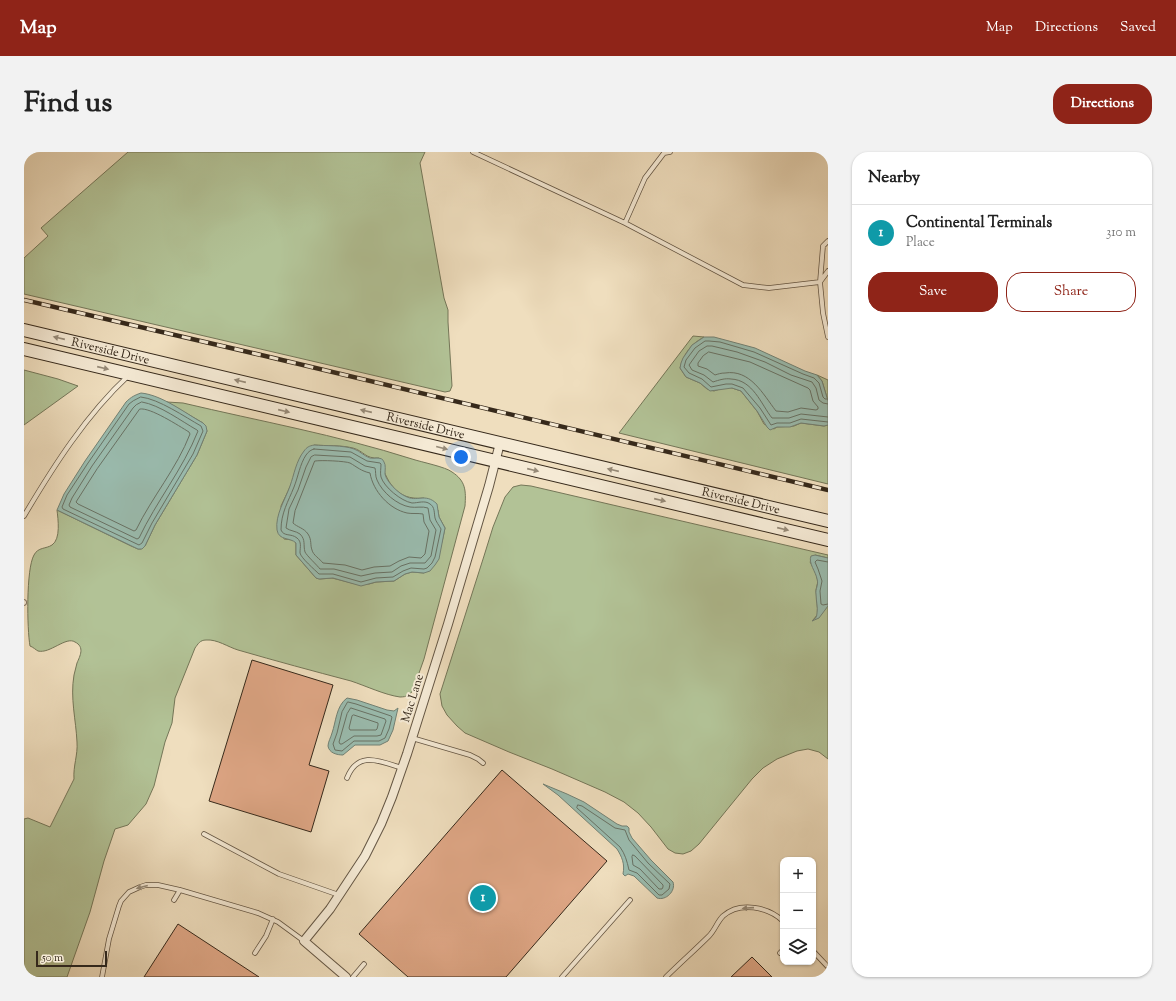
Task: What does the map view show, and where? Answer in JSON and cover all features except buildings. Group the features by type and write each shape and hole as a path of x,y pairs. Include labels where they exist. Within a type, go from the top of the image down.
{"main road":[{"name":"Riverside Drive","path":"24,330 828,520"},
{"name":"Riverside Drive","path":"24,350 828,540"}],"street":[{"name":"Mac Lane","path":"304,941 321,921 365,856 392,797 445,631 500,443"},
{"path":"304,941 346,977"}],"lane":[{"path":"473,152 625,223 743,285 768,288 820,282 828,271"},
{"path":"625,223 645,178 664,153 670,152"},
{"path":"828,241 823,246 820,282 823,313 828,337"},
{"path":"24,516 43,483 88,420 110,393 129,374"},
{"path":"412,738 470,755 484,763"},
{"path":"347,778 352,768 365,760 374,759 402,768"},
{"path":"204,834 279,874 339,895"},
{"path":"102,977 116,912 125,896 134,889 146,885 180,890 258,913 273,919 304,941"},
{"path":"174,900 180,890"},
{"path":"562,977 630,900"},
{"path":"666,977 711,934 722,917 730,912 750,907 767,910 780,918"},
{"path":"255,953 266,936 273,919"},
{"path":"816,954 828,966"},
{"path":"353,977 364,964"}],"green space":[{"path":"128,152 425,152 420,163 444,298 448,310 452,386 450,391 445,392 24,294 24,258 48,236 41,228"},
{"path":"693,336 704,337 692,346 684,358 680,368 686,377 700,383 707,389 714,391 726,387 741,391 757,411 764,424 774,429 777,427 794,426 801,423 824,426 828,425 828,484 619,433"},
{"path":"24,370 58,379 78,386 24,425"},
{"path":"817,375 828,380 828,401 822,381"},
{"path":"167,402 183,403 384,450 444,468 457,475 463,483 465,491 465,506 424,659 413,690 405,697 400,697 351,681 238,650 214,641 204,640 199,642 195,648 175,698 172,723 165,742 154,786 146,804 128,825 115,829 104,861 90,912 67,977 24,977 24,819 28,818 50,827 74,779 77,747 73,684 77,663 81,652 80,646 71,641 67,641 43,651 38,651 30,646 28,627 28,585 31,562 36,552 42,548 52,545 57,538 57,510 138,549 145,546 155,525 197,455 207,431 203,423","holes":["314,445 348,447 357,449 368,456 379,458 389,482 399,493 414,498 424,498 438,510 439,517 445,528 442,542 424,573 412,572 405,574 394,581 369,584 352,583 332,578 320,579 316,578 296,555 296,543 293,540 284,539 281,506"]},
{"path":"521,485 531,486 828,555 828,558 815,555 810,562 815,570 818,581 816,590 818,614 813,620 828,606 828,759 819,752 808,749 797,751 777,759 763,768 752,779 699,844 691,851 683,854 675,853 668,849 638,813 624,802 552,769 465,733 457,726 447,715 442,706 440,694 493,527 505,497 513,487"}],"water":[{"path":"704,337 714,337 755,348 817,375 822,381 828,401 828,425 824,426 801,423 790,427 777,427 770,430 741,391 732,388 710,391 700,383 686,377 680,368 683,358 692,345"},
{"path":"141,393 157,397 173,405 203,423 206,426 207,431 197,455 155,525 145,546 142,549 138,549 57,510 64,494 85,461 126,402 133,396"},
{"path":"314,445 350,448 370,458 382,459 385,465 386,477 399,492 409,498 425,498 433,500 437,504 439,517 445,528 439,559 430,571 424,573 412,572 405,574 394,581 376,582 361,586 333,578 316,578 296,555 296,543 280,536 277,530 277,519 299,459 309,446"},
{"path":"815,555 828,558 828,606 819,618 812,621 816,617 817,611 817,581 810,559 811,556"},
{"path":"347,698 387,710 394,711 398,708 393,730 388,741 380,745 355,745 343,755 336,754 330,750 328,744 337,714 343,701"},
{"path":"543,784 584,802 617,824 627,826 632,838 673,882 674,885 672,892 667,897 660,899 657,898 634,876 628,874 625,876 623,874 623,861 617,849 558,795"}],"railway":[{"path":"24,300 828,490"}],"place":[{"name":"Continental Terminals","path":"483,898"}]}
